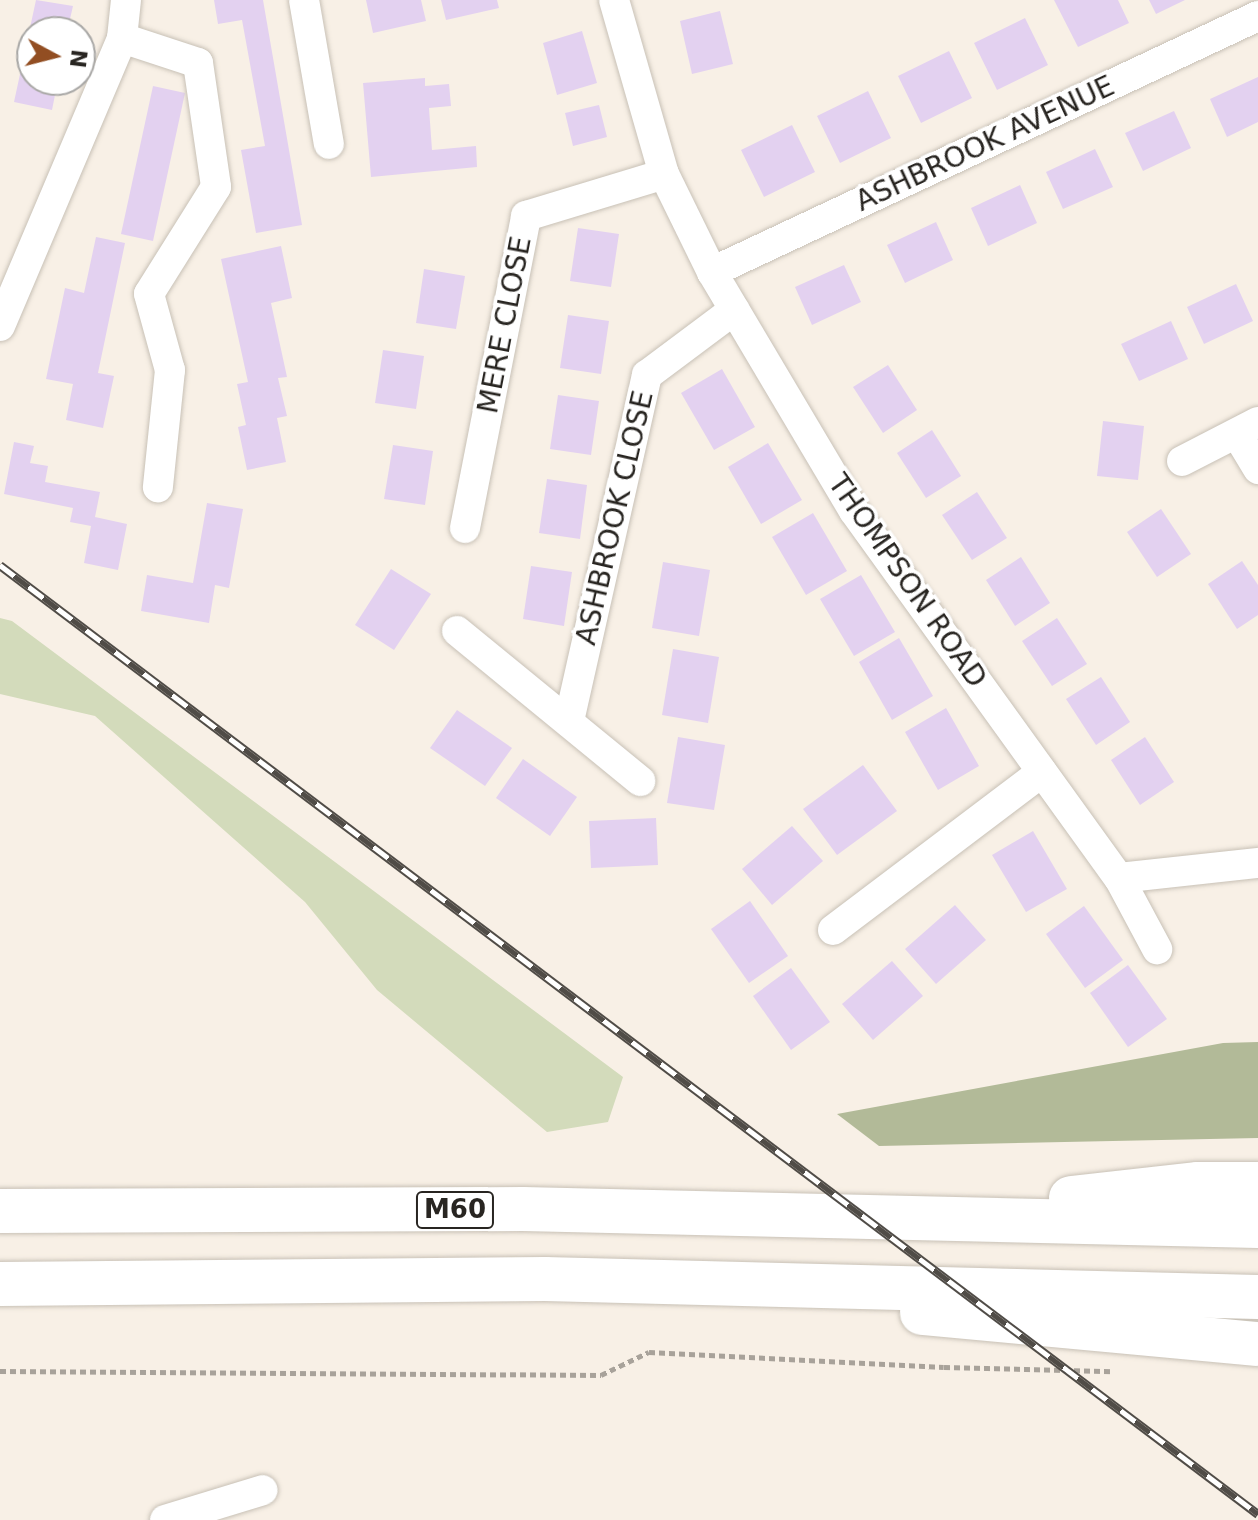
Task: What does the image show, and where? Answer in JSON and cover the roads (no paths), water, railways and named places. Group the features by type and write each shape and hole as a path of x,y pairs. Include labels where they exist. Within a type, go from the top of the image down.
{"highway":[{"name":"M60","path":"910,1216 1198,1184 1258,1184"},
{"name":"M60","path":"0,1211 523,1209 1258,1226"},
{"path":"545,1279 1258,1344"},
{"path":"0,1284 545,1279 1258,1297"}],"street":[{"path":"0,326 122,38 126,0"},
{"path":"304,0 329,144"},
{"name":"THOMPSON ROAD","path":"614,0 664,174 712,272 854,511 1119,878 1157,949"},
{"name":"ASHBROOK AVENUE","path":"712,272 1258,16"},
{"path":"122,38 198,63 216,187 149,294 170,370 158,487"},
{"name":"MERE CLOSE","path":"465,528 526,216 664,174"},
{"name":"ASHBROOK CLOSE","path":"569,721 647,375 734,310"},
{"path":"1182,461 1247,428 1258,469"},
{"path":"457,631 640,781"},
{"path":"833,930 1042,772"},
{"path":"1119,878 1258,863"},
{"path":"165,1520 263,1490"}],"railway":[{"path":"0,565 1258,1514"}]}
